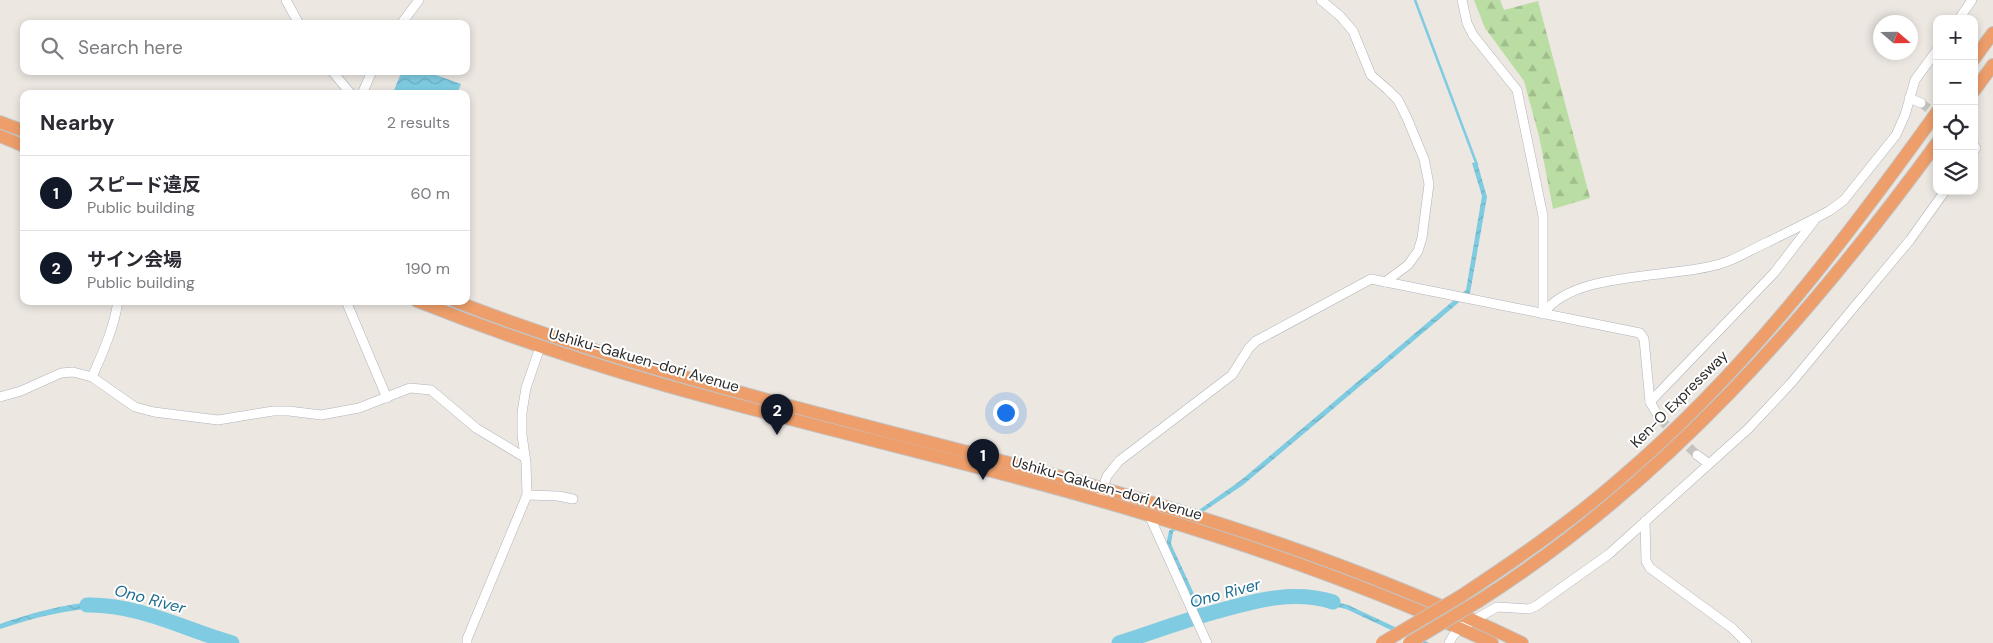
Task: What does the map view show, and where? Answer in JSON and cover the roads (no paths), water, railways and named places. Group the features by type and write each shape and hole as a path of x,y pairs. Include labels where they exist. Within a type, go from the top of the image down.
{"highway":[{"path":"1978,54 1993,33"},
{"path":"1978,86 1993,65"},
{"name":"Ken-O Expressway","path":"1382,643 1461,596 1532,548 1593,502 1671,433 1763,337 1831,255 1933,118"},
{"path":"0,122 20,130"},
{"path":"0,136 20,144"},
{"name":"Ken-O Expressway","path":"1409,643 1479,601 1587,524 1679,444 1724,401 1768,354 1856,249 1933,148"},
{"name":"Ushiku-Gakuen-dori Avenue","path":"428,305 540,347 664,385 1099,501 1217,536 1325,573 1492,643"},
{"name":"Ushiku-Gakuen-dori Avenue","path":"466,305 545,334 667,372 1102,488 1268,539 1384,582 1474,620 1522,643"}],"street":[{"path":"286,0 297,20"},
{"path":"404,20 419,0"},
{"path":"1322,0 1353,31 1370,75 1398,100 1424,159 1430,184 1422,238 1418,251 1408,265 1385,282"},
{"path":"1462,0 1467,23 1472,35 1517,90 1544,216 1543,314"},
{"path":"1962,15 1972,0"},
{"path":"1543,314 1563,294 1584,286 1707,267 1728,261 1816,219 1844,200 1896,135 1905,115 1915,80 1933,55"},
{"path":"335,75 348,90"},
{"path":"364,90 370,75"},
{"path":"1909,98 1921,103"},
{"path":"1449,643 1460,628 1497,607 1529,609 1536,606 1609,554 1748,430 1792,382 1910,240 1942,195"},
{"path":"1650,402 1774,273 1816,219"},
{"path":"1099,501 1102,488 1112,467 1232,375 1249,348 1256,341 1372,279 1640,333 1644,340 1650,402 1660,420"},
{"path":"92,377 110,334 117,305"},
{"path":"348,305 386,398"},
{"path":"467,641 527,495 522,412 526,388 540,347"},
{"path":"0,397 21,391 61,373 73,372 92,377 135,407 154,412 204,419 233,418 274,411 322,415 359,408 410,388 431,390 476,428 524,456"},
{"path":"1697,455 1709,464"},
{"path":"527,495 558,496 573,499"},
{"path":"1149,515 1207,643"},
{"path":"1645,521 1646,560 1650,568 1732,628 1747,643"}],"water":[{"path":"400,75 436,75 461,84 459,90 394,90"},
{"path":"1477,162 1487,197 1470,293 1243,485 1173,532 1171,544 1202,611 1197,614 1166,545 1169,531 1240,481 1466,290 1482,196 1472,163"},
{"path":"1313,596 1348,605 1429,643 1419,643 1346,609 1312,601"},
{"path":"108,601 105,608 52,614 0,629 0,624 40,612 66,606"}],"waterway":[{"path":"1415,0 1477,165"},
{"name":"Ono River","path":"1119,643 1199,616 1271,598 1302,597 1333,602"},
{"name":"Ono River","path":"87,605 106,606 143,613 232,643"}],"tunnel":[{"path":"1921,103 1933,112"},
{"path":"1660,419 1697,455"}],"place":[{"name":"サイン会場","path":"777,435"},
{"name":"スピード違反","path":"983,480"}]}
